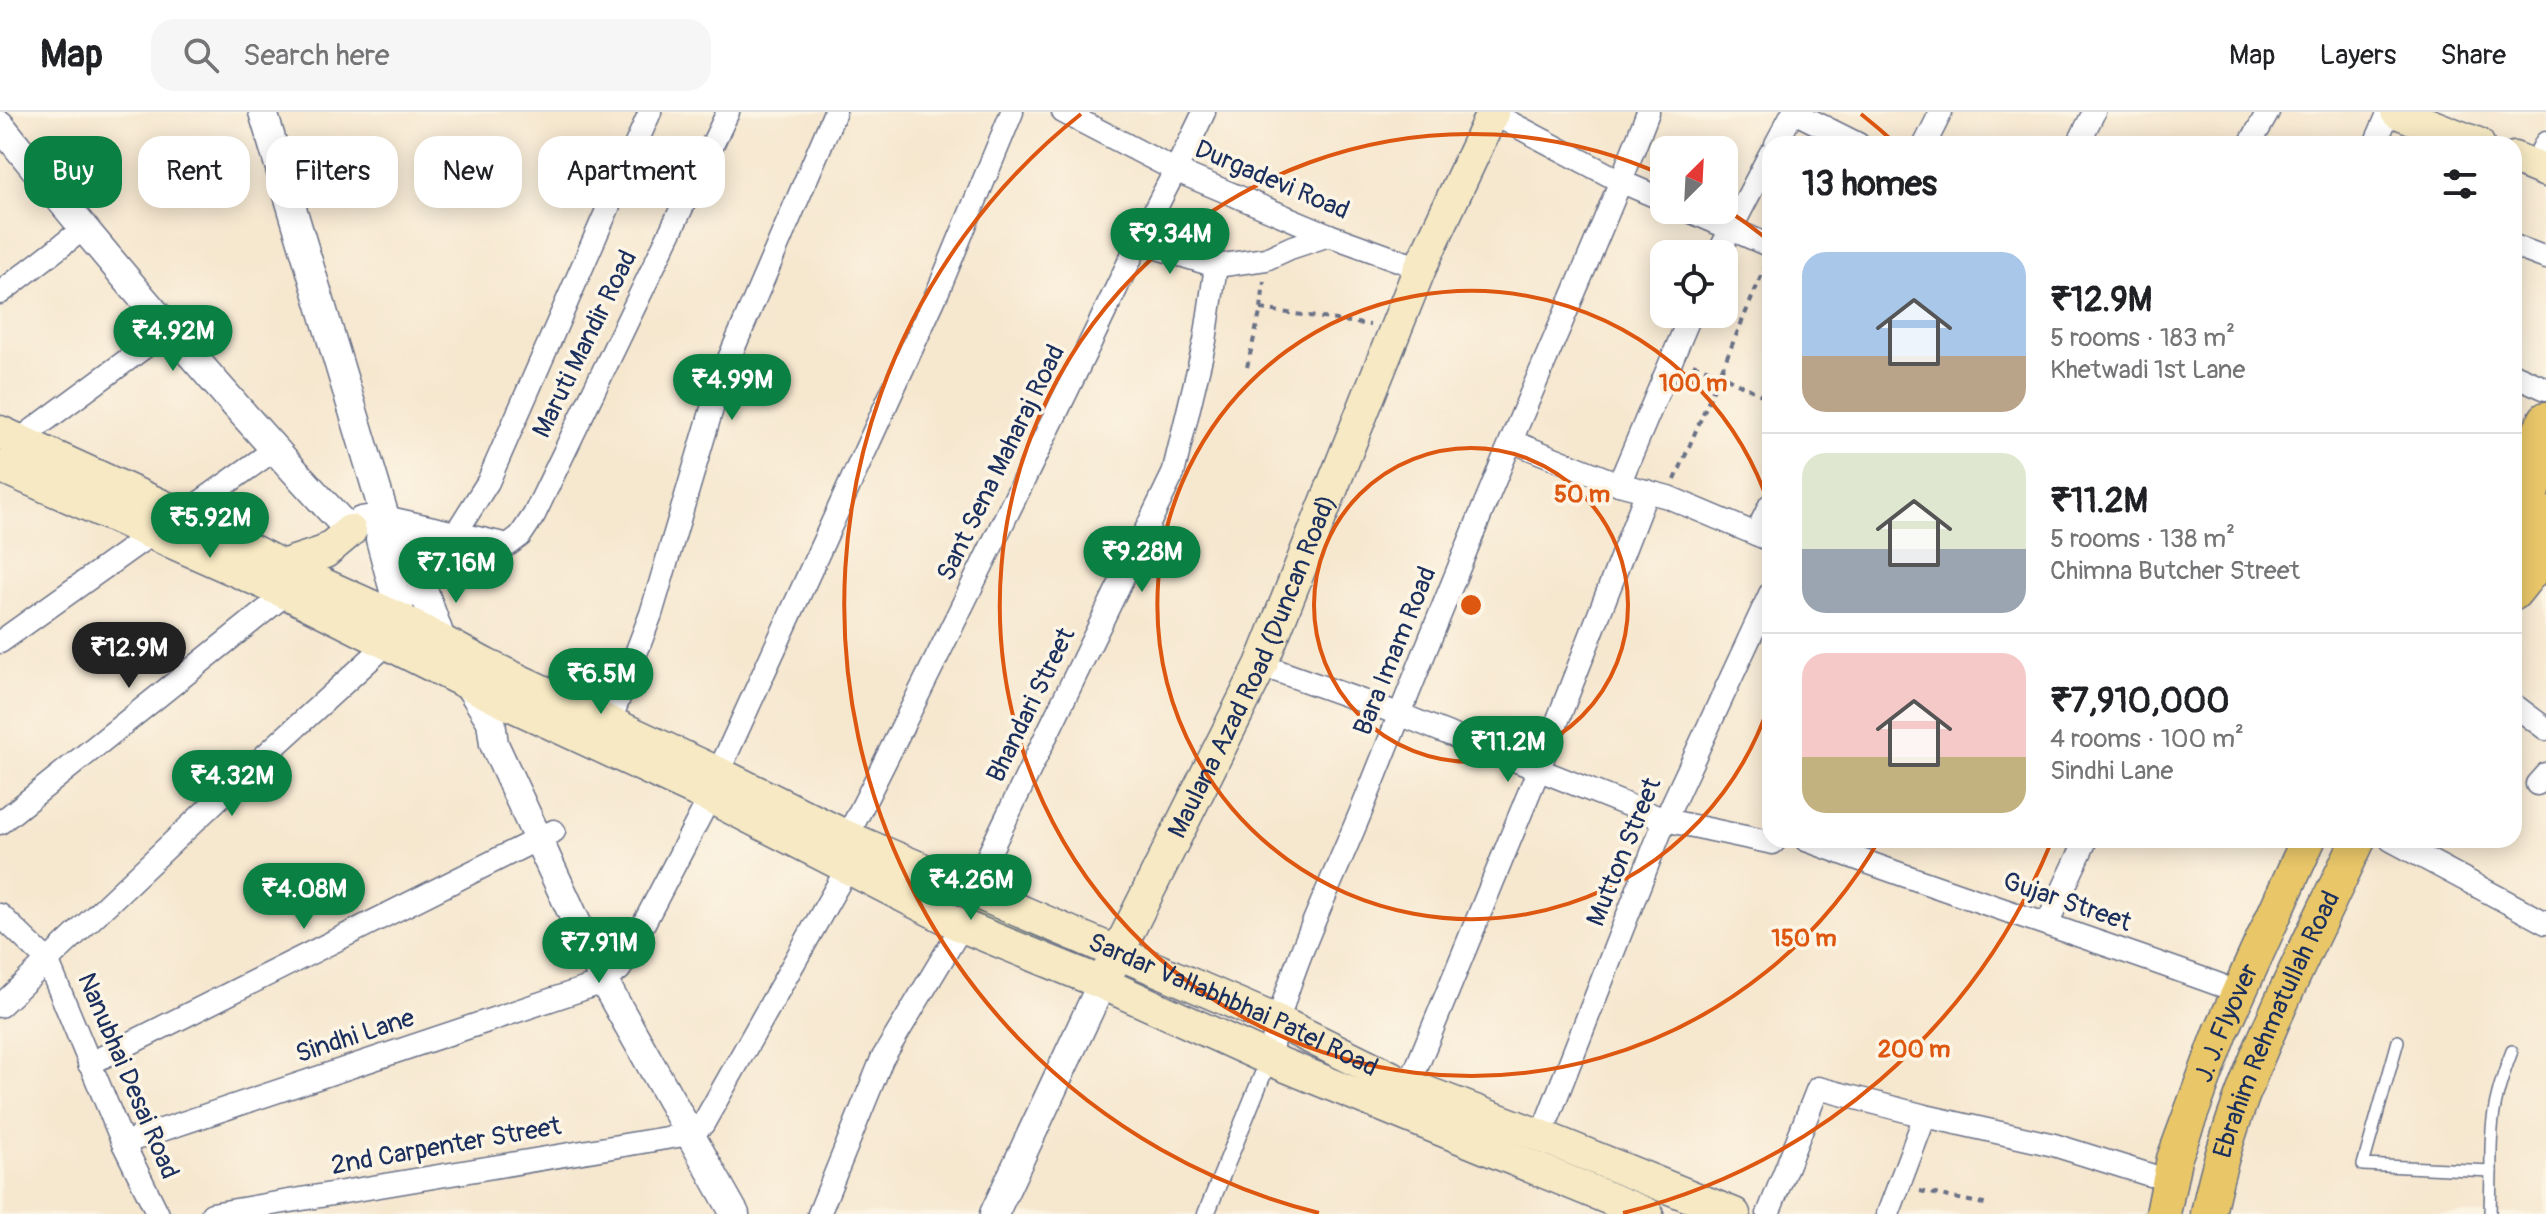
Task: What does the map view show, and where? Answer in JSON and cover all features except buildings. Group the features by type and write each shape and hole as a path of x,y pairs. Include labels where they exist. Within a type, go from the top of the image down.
{"main road":[{"name":"Maulana Azad Road (Duncan Road)","path":"1102,983 1261,665 1420,268 1492,112"},
{"path":"2397,112 2458,136"},
{"path":"2522,466 2546,419"},
{"name":"Sardar Vallabhbhai Patel Road","path":"4,454 154,532 285,580 395,632 468,683 503,701 714,785"},
{"name":"Sardar Vallabhbhai Patel Road","path":"4,454 182,515 285,580"},
{"path":"2522,507 2546,466"},
{"path":"2522,582 2536,562 2532,537 2546,514"},
{"path":"285,580 350,531"},
{"name":"Sardar Vallabhbhai Patel Road","path":"395,632 442,642 609,724 714,785 848,852 962,926 1102,983 1607,1206 1647,1214"},
{"path":"2143,1214 2155,1153 2202,1024 2281,848"},
{"name":"J. J. Flyover","path":"2163,1214 2174,1159 2221,1032 2304,848"},
{"path":"2188,1214 2197,1165 2243,1041 2330,848"},
{"name":"Ebrahim Rehmatullah Road","path":"2208,1214 2217,1171 2261,1049 2354,848"},
{"name":"Sardar Vallabhbhai Patel Road","path":"848,852 971,891 1277,1021 1409,1086 1734,1214"}],"street":[{"path":"263,112 385,517 380,539 395,632"},
{"path":"0,1006 395,632 488,482 650,112"},
{"name":"Maruti Mandir Road","path":"456,532 508,545 520,536 534,515 728,112"},
{"path":"609,724 651,614 722,375 835,112"},
{"path":"612,976 714,785 938,291 1012,112"},
{"name":"Durgadevi Road","path":"1063,112 1177,171 1329,235 1420,268"},
{"name":"Sant Sena Maharaj Road","path":"697,1129 848,852 1138,242 1177,171 1204,112"},
{"path":"1492,112 1650,194"},
{"name":"Bara Imam Road","path":"1206,1214 1269,1059 1277,1021 1295,968 1346,851 1511,441 1622,182 1648,112"},
{"path":"1780,136 1794,112 1842,136"},
{"path":"1929,136 1941,112"},
{"path":"2082,136 2094,112"},
{"path":"2254,136 2268,112"},
{"path":"2378,136 2389,112"},
{"path":"0,125 83,229 169,329 274,450 350,531 361,521 385,517 456,532"},
{"path":"1724,240 1762,168"},
{"path":"1720,224 1762,242"},
{"path":"0,293 83,229"},
{"path":"1138,242 1216,266 1266,259 1329,235"},
{"path":"2522,249 2546,258"},
{"name":"Bhandari Street","path":"971,891 1173,474 1205,341 1216,266"},
{"path":"1619,484 1685,328"},
{"path":"4,454 169,329"},
{"path":"2522,378 2546,389"},
{"path":"1511,441 1619,484 1658,494 1762,537"},
{"path":"182,515 274,450"},
{"path":"1409,1086 1538,771 1658,494"},
{"path":"385,517 403,533 442,642 491,721 494,744 546,835 612,976 697,1129 735,1214"},
{"path":"0,642 154,532"},
{"path":"0,823 285,580"},
{"name":"Mutton Street","path":"1541,1136 1665,820 1762,611"},
{"path":"1261,665 1399,714 1665,820 1762,841"},
{"path":"2522,711 2546,729"},
{"path":"89,1064 546,835"},
{"name":"Gujar Street","path":"1828,848 2220,985"},
{"path":"2047,924 2082,848"},
{"path":"2406,848 2546,923"},
{"path":"0,915 47,960"},
{"path":"819,1214 882,1059 962,926"},
{"name":"Nanubhai Desai Road","path":"47,960 123,1143 158,1214"},
{"name":"Sindhi Lane","path":"123,1143 612,976"},
{"name":"Maulana Azad Road (Duncan Road)","path":"994,1214 1102,983"},
{"path":"1768,1214 1818,1088 2054,1145 2150,1175"},
{"path":"1888,1214 1925,1116"},
{"path":"697,1129 755,1214"},
{"name":"2nd Carpenter Street","path":"212,1214 697,1129"},
{"path":"1607,1206 1622,1168"}],"lane":[{"path":"2398,1041 2363,1165 2491,1171"},
{"path":"2490,1214 2490,1129 2498,1089 2512,1051"}],"path":[{"path":"1247,367 1261,309 1266,259"},
{"path":"1658,494 1719,374 1762,275"},
{"path":"1261,309 1396,329"},
{"path":"1672,357 1719,374 1762,395"},
{"path":"1898,1187 1989,1205"}],"green space":[{"path":"920,886 957,894 1051,938 1044,954 950,911"}]}
